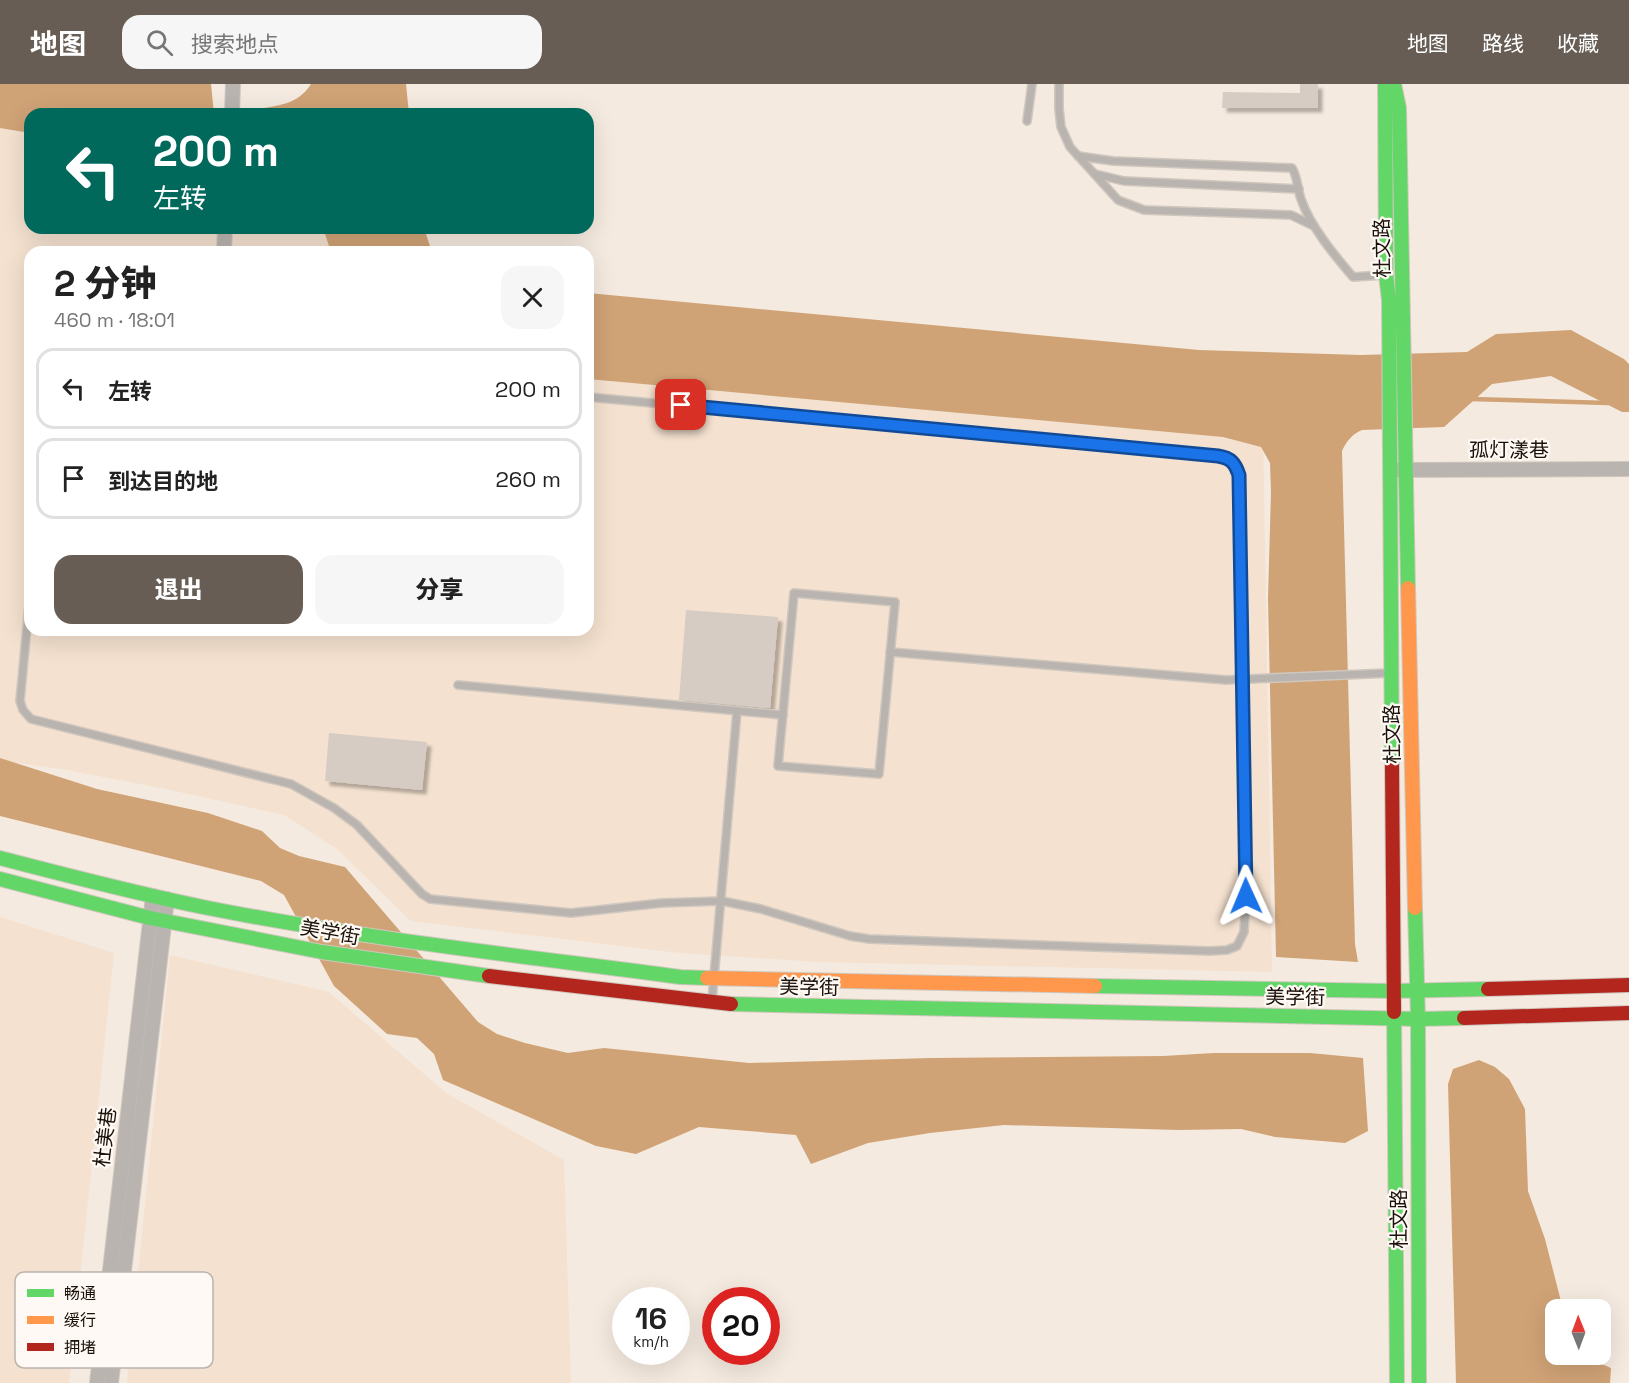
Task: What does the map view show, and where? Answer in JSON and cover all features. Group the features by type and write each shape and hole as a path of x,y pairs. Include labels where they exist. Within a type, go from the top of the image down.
{"street":[{"path":"232,108 233,84"},
{"name":"杜文路","path":"1385,84 1386,274 1396,300 1405,452 1418,1019 1419,1383"},
{"name":"杜文路","path":"1394,84 1400,108 1396,300 1389,470 1397,1383"},
{"name":"孤灯漾巷","path":"1389,470 1629,469"},
{"name":"美学街","path":"0,858 160,897 349,932 668,975 714,979 1393,991 1629,985"},
{"name":"美学街","path":"0,879 157,919 322,952 508,978 712,1002 751,1005 1393,1019 1629,1013"},
{"name":"杜美巷","path":"111,1272 160,897"},
{"name":"杜美巷","path":"122,1272 157,919"},
{"name":"杜美巷","path":"97,1383 99,1368"},
{"name":"杜美巷","path":"111,1383 112,1368"}],"lane":[{"path":"1027,121 1032,84"},
{"path":"1059,84 1062,127 1070,147 1118,200 1144,210 1291,215 1315,226"},
{"path":"1078,156 1113,161 1292,168 1297,176 1300,199 1315,226 1353,278 1386,274"},
{"path":"1095,174 1124,181 1299,189"},
{"path":"26,636 20,701 23,710 31,719 291,784 334,808 357,825 422,894 430,899 571,913 662,903 722,901 761,909 850,936 869,939 1209,951 1227,950 1237,946 1244,932 1246,896 1239,475 1235,463 1227,457 594,398"},
{"path":"794,593 895,602 879,774 778,765 783,715 794,593"},
{"path":"890,652 1226,680 1390,673"},
{"path":"458,685 783,715"},
{"path":"712,1002 737,711"}],"shaded area":[{"path":"0,84 211,84 213,108 24,108 24,132 0,128"},
{"path":"311,84 406,84 408,108 261,108 286,103 306,91"},
{"path":"0,106 24,112 24,234 340,234 344,246 24,246 24,636 594,636 594,373 1263,430 1272,972 818,962 680,953 411,921 337,849 284,815 166,789 0,759"},
{"path":"325,234 426,234 430,246 329,246"},
{"path":"594,294 1199,350 1361,355 1467,352 1496,334 1571,330 1624,359 1629,364 1629,412 1622,412 1551,376 1492,384 1444,427 1362,430 1345,444 1342,451 1355,944 1358,962 1276,957 1268,599 1270,463 1261,447 1223,437 594,380"},
{"path":"0,758 97,789 208,813 262,831 280,848 299,856 345,867 478,1022 497,1034 525,1043 568,1053 604,1048 749,1063 930,1058 1163,1056 1214,1053 1310,1053 1363,1058 1368,1131 1345,1143 1275,1137 1241,1129 1178,1130 1004,1125 868,1143 811,1164 796,1135 699,1127 636,1154 596,1146 443,1080 434,1054 417,1038 387,1034 334,986 284,895 261,881 0,816"},
{"path":"0,917 114,953 81,1272 15,1272 15,1368 71,1368 69,1383 0,1383"},
{"path":"170,955 329,992 446,1093 564,1160 571,1383 127,1383 129,1368 213,1368 213,1272 138,1272"},
{"path":"1479,1060 1495,1067 1509,1079 1525,1109 1528,1191 1545,1239 1560,1299 1545,1299 1545,1365 1604,1365 1611,1368 1610,1383 1456,1383 1448,1084 1453,1069"}],"building":[{"path":"1300,84 1318,84 1318,108 1222,108 1223,92 1300,93"},
{"path":"686,610 778,617 770,708 679,700"},
{"path":"329,733 427,742 422,790 325,781"}],"waterway":[{"path":"1470,399 1608,403"}],"traffic: fast":[{"path":"1385,84 1392,766"},
{"path":"1394,84 1399,108 1408,588"},
{"path":"0,858 156,897 325,929 680,977 707,978"},
{"path":"0,879 150,918 322,952 489,976"},
{"path":"1415,908 1418,1019 1419,1383"},
{"path":"1095,986 1393,991 1488,989"},
{"path":"731,1004 1418,1019 1464,1018"},
{"path":"1394,1012 1397,1383"}],"traffic: slow":[{"path":"1408,588 1415,908"},
{"path":"707,978 1095,986"}],"traffic: jam":[{"path":"1392,766 1394,1012"},
{"path":"489,976 731,1004"},
{"path":"1488,989 1629,985"},
{"path":"1464,1018 1629,1013"}],"route":[{"path":"681,405 1218,456 1227,457 1235,463 1239,475 1246,896"}]}
